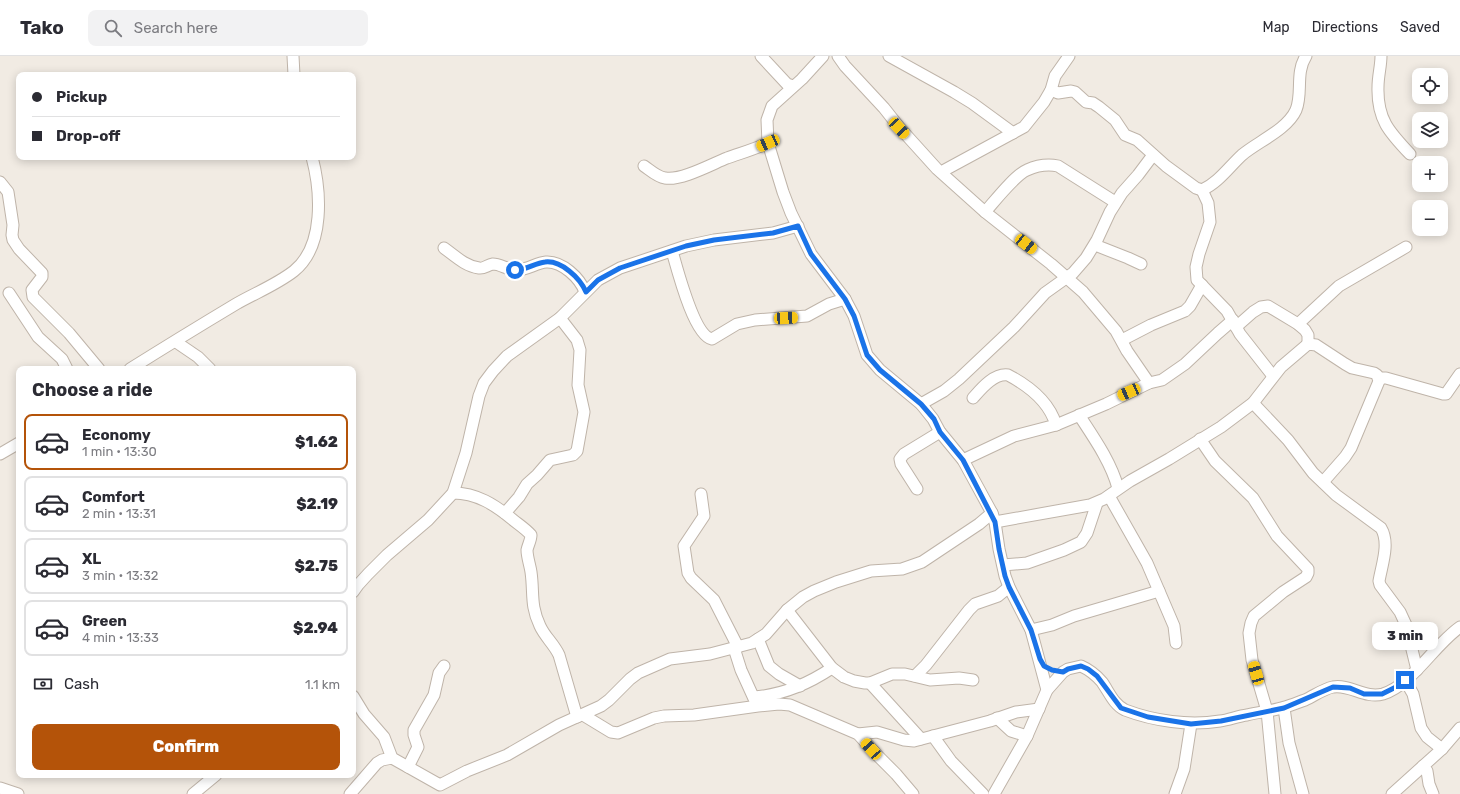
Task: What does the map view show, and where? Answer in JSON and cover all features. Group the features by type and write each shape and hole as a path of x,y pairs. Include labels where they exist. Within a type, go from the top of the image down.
{"street":[{"path":"293,56 294,72"},
{"path":"761,56 787,84 793,86"},
{"path":"823,56 802,79 772,106 767,120 768,143 783,192 814,260 845,299 854,316 870,360 890,380 921,404 934,419 940,432 963,460 993,518 1009,587 1031,630 1040,659 1047,690"},
{"path":"838,56 845,66 884,108 899,128 941,172 985,212 1067,278 1089,300 1116,331 1149,383"},
{"path":"889,56 972,103 1013,133"},
{"path":"941,172 1024,126 1044,102 1051,90 1054,76 1069,56"},
{"path":"1051,90 1058,93 1071,91 1086,102 1093,103 1116,120 1124,135 1137,140 1153,155 1196,188 1202,190 1207,188 1225,173 1241,156 1279,129 1290,118 1295,110 1299,98 1300,71 1306,56"},
{"path":"1381,56 1378,101 1382,116 1390,132 1410,154"},
{"path":"644,166 662,178 674,178 693,173 726,158 768,143"},
{"path":"921,404 944,391 959,379 1014,327 1045,293 1057,283 1067,278 1086,258 1095,245 1115,202 1153,155"},
{"path":"135,366 292,272 302,262 313,242 318,219 316,183 312,160"},
{"path":"985,212 1018,176 1026,170 1052,165 1058,166 1115,202"},
{"path":"0,182 8,192 13,225 13,240 42,275 32,290 33,297 69,333 96,366"},
{"path":"1202,190 1208,203 1210,222 1196,267 1197,280 1220,304 1273,376"},
{"path":"356,588 387,555 428,520 454,493 466,453 478,396 484,383 507,356 560,318 598,280 614,271 700,242 773,233 798,226"},
{"path":"1095,245 1141,264"},
{"path":"1298,324 1339,286 1406,247"},
{"path":"444,248 464,263 480,269 494,264 509,270 520,270 544,262 552,263 566,269 575,276 586,292"},
{"path":"672,251 690,309 703,332 710,339 736,324 755,320 807,316 829,304 845,299"},
{"path":"1122,340 1151,325 1185,311 1190,306 1202,285"},
{"path":"9,293 38,337 62,360 65,366"},
{"path":"963,460 1014,436 1056,424 1106,404 1149,383 1162,380 1185,364 1218,333 1261,307 1268,306 1298,324 1308,335 1308,344"},
{"path":"505,513 526,484 537,475 550,460 573,455 577,451 584,412 578,385 580,350 577,340 560,318"},
{"path":"176,342 198,357 207,366"},
{"path":"356,701 364,714 384,737 392,758 429,780 442,790 467,771 507,755 559,725 601,706 638,673 664,661 682,657 710,654 736,648 758,639 766,634 787,610 803,597 836,582 871,571 902,569 922,562 979,524 993,518 1082,507 1096,503 1109,496 1118,488 1221,427 1253,404 1273,376 1290,358 1308,344 1316,345 1352,368 1374,373 1379,378 1386,378 1443,394 1446,394 1460,374"},
{"path":"973,398 988,383 1004,374 1008,375 1029,388 1041,399 1053,413 1056,424"},
{"path":"1322,482 1345,457 1351,448 1379,378"},
{"path":"1253,404 1288,440 1305,463 1336,496 1381,528 1385,534 1385,544 1379,581 1380,585 1400,612 1406,625 1416,670"},
{"path":"1079,415 1107,461 1116,479 1118,488"},
{"path":"917,489 900,459 904,454 940,432"},
{"path":"1200,439 1215,461 1253,498 1277,536 1308,569 1306,577 1283,592 1254,616 1248,633 1252,660 1267,711 1275,794"},
{"path":"0,454 16,445"},
{"path":"454,493 461,493 481,498 493,504 531,535 527,551 532,575 532,597 534,610 540,628 555,647 580,716 611,732 618,734 654,718 664,716 694,715 756,701 800,686 832,668"},
{"path":"701,494 704,516 684,546 686,568 691,578 714,600 736,648 741,670 756,701"},
{"path":"1109,496 1147,563 1174,626 1176,642"},
{"path":"1003,565 1027,563 1064,550 1081,542 1087,534 1096,503"},
{"path":"915,676 926,665 969,610 976,604 998,596 1009,587"},
{"path":"1031,630 1052,625 1074,616 1158,591"},
{"path":"787,610 832,668 854,681 870,683 892,674 905,674 930,680 959,678 973,680"},
{"path":"994,794 1027,736 1047,690 1063,672 1068,669 1081,666 1088,669 1097,676 1121,708 1148,717 1191,724 1221,721 1284,708 1333,687 1350,688 1364,694 1382,694 1396,687 1405,680 1426,661 1442,641 1460,627"},
{"path":"758,639 769,666 779,674 800,686"},
{"path":"1040,659 1044,666 1052,670 1063,672"},
{"path":"408,767 418,747 414,730 434,695 439,674 444,666"},
{"path":"1405,680 1413,694 1421,728 1427,737 1442,749"},
{"path":"870,683 921,739"},
{"path":"756,701 790,705 858,734 896,774 912,794"},
{"path":"1284,708 1288,737 1303,794"},
{"path":"858,734 877,732 904,740 921,739 990,721 1016,712 1039,709"},
{"path":"996,718 1011,731 1027,736"},
{"path":"1175,794 1184,769 1191,724"},
{"path":"1392,794 1442,749 1460,728"},
{"path":"933,736 951,761 983,794"},
{"path":"350,794 377,763 382,760 392,758"},
{"path":"1423,766 1427,771 1429,784 1434,794"},
{"path":"193,794 212,778"},
{"path":"0,788 18,794"}],"route":[{"path":"515,270 528,268 544,262 552,263 570,271 579,280 586,292 598,280 620,268 686,246 725,238 773,233 798,226 811,254 818,265 845,299 854,316 870,360 890,380 921,404 934,419 940,432 963,460 992,513 1005,576 1031,630 1040,659 1044,666 1052,670 1063,672 1068,669 1081,666 1097,676 1121,708 1148,717 1191,724 1221,721 1284,708 1333,687 1350,688 1370,695 1382,694 1396,687 1405,680"}]}
